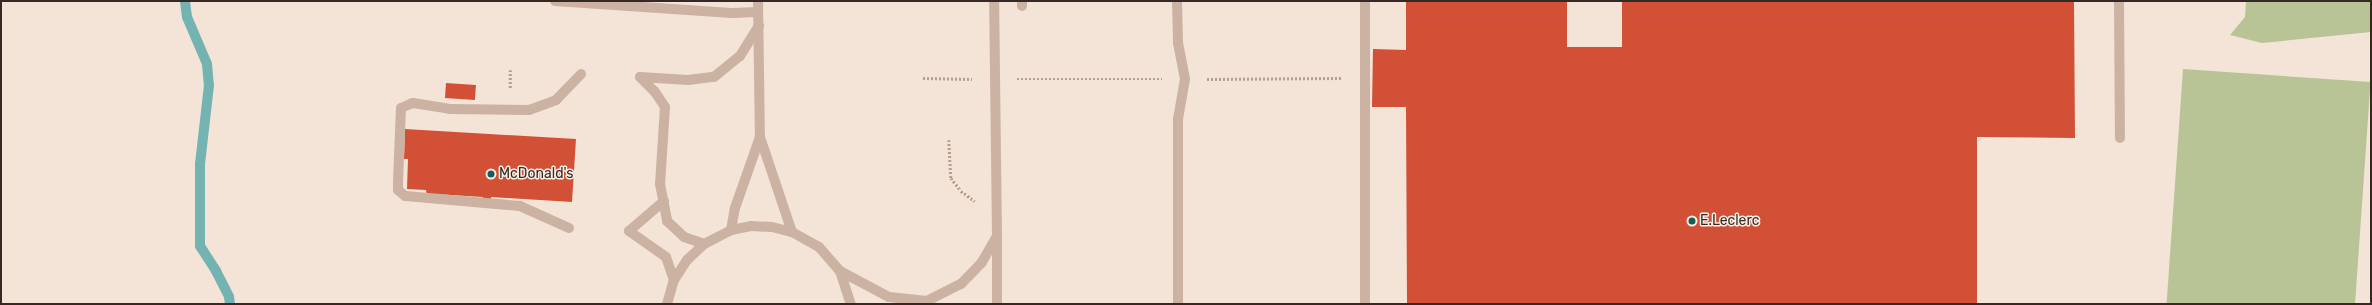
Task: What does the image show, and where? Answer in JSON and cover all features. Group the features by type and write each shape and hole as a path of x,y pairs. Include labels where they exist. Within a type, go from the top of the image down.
{"street":[{"path":"555,1 670,5 758,12"},
{"path":"758,1 760,137 792,232"},
{"path":"994,1 997,304"},
{"path":"1177,1 1178,43 1186,79 1178,119 1178,304"},
{"path":"1365,1 1365,304"},
{"path":"2119,1 2120,138"},
{"path":"704,244 684,236 667,220 660,184 665,107 655,92 640,77 688,80 714,77 740,56 758,26"},
{"path":"569,228 520,206 405,196 398,190 401,108 413,103 449,109 530,110 556,100 581,74"},
{"path":"731,230 735,208 760,137"},
{"path":"664,201 629,231 666,257 674,280"},
{"path":"667,304 674,280 686,260 704,244 731,230 751,226 772,227 792,232 819,247 840,271 889,297 927,301 961,284 982,262 997,236"},
{"path":"840,271 851,304"}],"path":[{"path":"923,78 1365,78"},
{"path":"949,140 951,178 961,191 996,216"}],"green space":[{"path":"2246,1 2371,1 2371,32 2262,43 2230,35 2245,17"},
{"path":"2183,69 2371,82 2355,304 2167,304"}],"building":[{"name":"E.Leclerc","path":"1406,1 1567,1 1567,47 1622,47 1622,1 2074,1 2075,138 1977,137 1977,304 1407,304 1406,107 1372,107 1373,49 1406,50"},
{"path":"446,83 476,85 475,100 445,98"},
{"name":"McDonald's","path":"405,129 576,139 572,202 491,197 491,200 483,199 483,197 435,194 427,196 426,190 407,189 408,159 404,159"}],"waterway":[{"path":"185,1 187,17 207,64 209,85 200,164 200,246 216,271 229,297 230,304"}],"place":[{"name":"McDonald's","path":"491,174"},
{"name":"E.Leclerc","path":"1692,221"}]}
